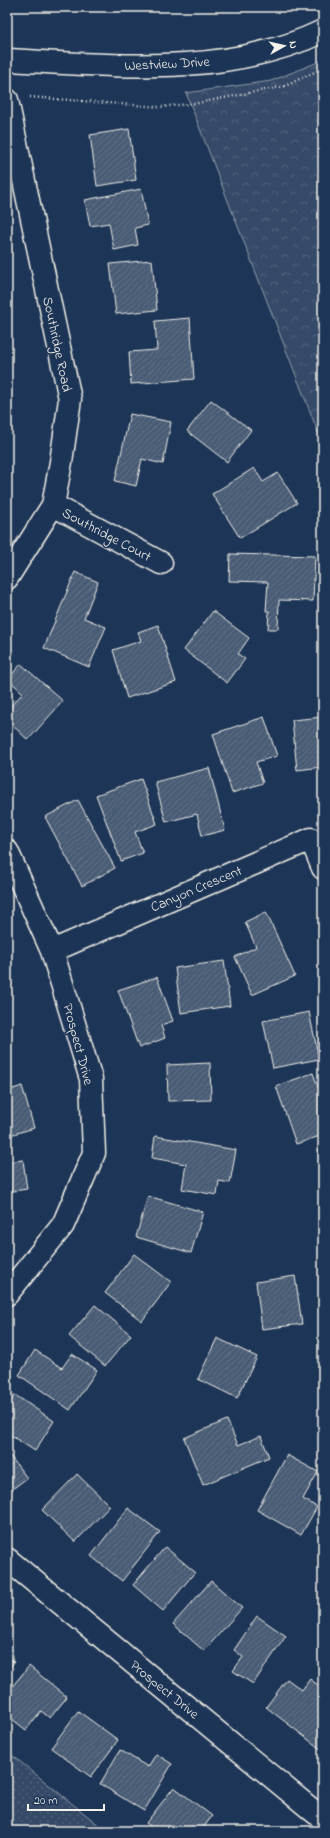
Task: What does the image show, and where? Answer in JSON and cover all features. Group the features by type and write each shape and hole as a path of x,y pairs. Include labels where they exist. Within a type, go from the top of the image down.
{"street":[{"name":"Westview Drive","path":"7,60 127,66 184,65 245,56 308,38 323,31"},
{"name":"Southridge Road","path":"7,100 70,399 61,462 52,505 7,578"},
{"name":"Southridge Court","path":"52,505 161,563"},
{"name":"Canyon Crescent","path":"52,951 311,838 323,868"},
{"name":"Prospect Drive","path":"7,851 52,951 91,1079 94,1153 63,1225 7,1294"},
{"name":"Prospect Drive","path":"7,1559 323,1819"}],"path":[{"path":"30,97 159,107 198,103 285,86 323,68"}],"green space":[{"path":"323,60 323,445 186,93 271,81"},
{"path":"7,1751 106,1831 7,1831"}],"building":[{"path":"129,129 136,180 97,186 90,135"},
{"path":"141,189 148,225 135,228 138,245 114,250 109,223 90,226 85,200"},
{"path":"152,260 157,310 116,314 110,264"},
{"path":"190,318 194,379 131,384 129,352 157,350 155,321"},
{"path":"211,400 251,430 227,462 187,431"},
{"path":"130,414 171,422 163,464 142,459 136,486 115,481"},
{"path":"254,468 263,482 278,473 297,503 240,538 212,494"},
{"path":"230,554 315,556 313,601 279,600 278,629 268,629 269,611 266,611 268,582 229,581"},
{"path":"75,572 98,582 84,618 106,627 89,667 44,648"},
{"path":"213,611 249,638 238,654 245,659 227,683 184,650"},
{"path":"158,625 176,682 127,698 113,650 141,641 138,632"},
{"path":"21,664 63,701 28,740 7,720 7,710 23,693 8,679"},
{"path":"264,717 277,756 256,762 263,783 232,793 213,734"},
{"path":"323,717 322,767 297,770 292,720"},
{"path":"209,768 225,830 202,836 197,814 166,822 155,782"},
{"path":"141,779 157,824 135,832 143,853 121,861 96,795"},
{"path":"78,800 115,868 82,886 45,817"},
{"path":"266,912 295,976 252,995 235,957 256,947 245,922"},
{"path":"224,961 230,1006 181,1013 175,968"},
{"path":"157,977 173,1021 161,1025 165,1038 139,1048 118,990"},
{"path":"309,1012 319,1059 273,1068 263,1021"},
{"path":"7,1036 11,1056 7,1057"},
{"path":"210,1063 211,1100 168,1101 167,1065"},
{"path":"313,1073 323,1101 323,1135 296,1144 276,1086"},
{"path":"22,1086 34,1128 7,1136 7,1091"},
{"path":"155,1136 236,1150 230,1183 219,1181 217,1195 182,1189 186,1164 152,1158"},
{"path":"318,1149 323,1149 323,1193"},
{"path":"23,1160 27,1189 7,1192 7,1162"},
{"path":"148,1196 203,1212 191,1253 136,1237"},
{"path":"134,1254 171,1282 142,1321 105,1293"},
{"path":"295,1276 302,1324 262,1329 256,1282"},
{"path":"95,1305 131,1335 105,1366 69,1336"},
{"path":"217,1338 257,1357 237,1398 198,1379"},
{"path":"35,1350 62,1368 72,1354 97,1370 70,1410 19,1375"},
{"path":"15,1395 54,1421 35,1451 7,1433 7,1407"},
{"path":"227,1420 238,1445 261,1436 269,1457 203,1485 184,1438"},
{"path":"7,1452 27,1478 7,1493"},
{"path":"287,1455 318,1472 303,1499 317,1507 301,1535 257,1510"},
{"path":"77,1474 110,1506 75,1542 42,1510"},
{"path":"128,1508 160,1532 122,1581 91,1556"},
{"path":"165,1547 195,1572 163,1611 133,1585"},
{"path":"211,1581 242,1608 204,1651 173,1624"},
{"path":"257,1616 286,1636 253,1684 233,1671 243,1657 234,1650"},
{"path":"7,1657 14,1662 7,1671"},
{"path":"29,1666 67,1697 50,1718 41,1711 26,1730 7,1715 7,1693"},
{"path":"287,1679 302,1690 310,1679 323,1689 323,1751 266,1707"},
{"path":"78,1711 118,1740 91,1777 51,1748"},
{"path":"120,1750 148,1767 156,1754 172,1764 144,1811 100,1784"},
{"path":"174,1787 212,1816 201,1831 157,1831 146,1823"}]}
